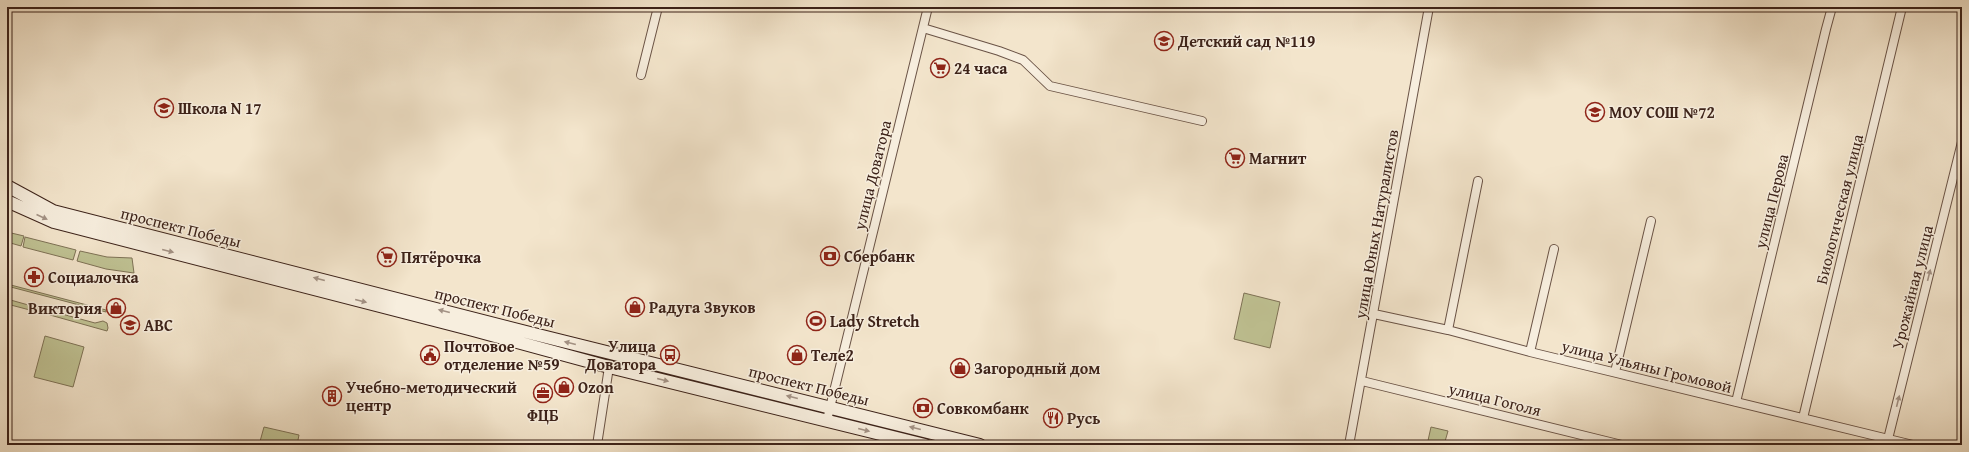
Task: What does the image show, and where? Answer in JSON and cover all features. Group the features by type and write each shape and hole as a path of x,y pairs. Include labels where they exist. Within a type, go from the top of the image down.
{"main road":[{"name":"проспект Победы","path":"7,186 53,211 534,334 830,406 980,445"},
{"name":"проспект Победы","path":"7,201 54,222 473,330 609,367 925,445"}],"street":[{"path":"641,75 658,7"},
{"name":"улица Доватора","path":"826,420 928,7"},
{"name":"улица Юных Натуралистов","path":"1349,445 1362,381 1429,7"},
{"name":"улица Перова","path":"1736,402 1832,7"},
{"name":"Биологическая улица","path":"1803,418 1902,7"},
{"path":"923,28 999,50 1023,60 1050,86 1202,122"},
{"name":"Урожайная улица","path":"1888,439 1962,142"},
{"path":"1448,330 1478,181"},
{"path":"1615,372 1651,221"},
{"path":"1530,352 1554,249"},
{"name":"улица Ульяны Громовой","path":"1374,314 1448,330 1530,352 1913,445"},
{"path":"597,445 609,367"},
{"name":"улица Гоголя","path":"1362,381 1622,445"}],"green space":[{"path":"7,232 24,236 21,246 7,242"},
{"path":"25,237 76,250 73,260 23,247"},
{"path":"80,251 107,257 132,258 134,273 106,269 77,261"},
{"path":"7,284 106,310 106,312 7,286"},
{"path":"1244,293 1280,302 1270,348 1234,339"},
{"path":"7,299 46,310 45,314 7,304"},
{"path":"51,311 95,323 103,321 107,323 108,328 107,331 50,315"},
{"path":"45,336 84,347 73,387 34,377"},
{"path":"264,427 299,435 297,445 259,445"},
{"path":"1431,427 1448,431 1444,445 1427,445"}],"place":[{"name":"Детский сад №119","path":"1164,41"},
{"name":"24 часа","path":"940,68"},
{"name":"Школа N 17","path":"164,108"},
{"name":"МОУ СОШ №72","path":"1595,112"},
{"name":"Магнит","path":"1235,158"},
{"name":"Сбербанк","path":"830,256"},
{"name":"Пятёрочка","path":"387,257"},
{"name":"Социалочка","path":"34,277"},
{"name":"Радуга Звуков","path":"635,307"},
{"name":"Виктория","path":"116,308"},
{"name":"Lady Stretch","path":"816,321"},
{"name":"АВС","path":"130,325"},
{"name":"Почтовое отделение №59","path":"430,355"},
{"name":"Улица Доватора","path":"670,355"},
{"name":"Теле2","path":"797,355"},
{"name":"Загородный дом","path":"960,368"},
{"name":"Ozon","path":"564,387"},
{"name":"ФЦБ","path":"543,393"},
{"name":"Учебно-методический центр","path":"332,396"},
{"name":"Совкомбанк","path":"923,408"},
{"name":"Русь","path":"1053,418"}]}
